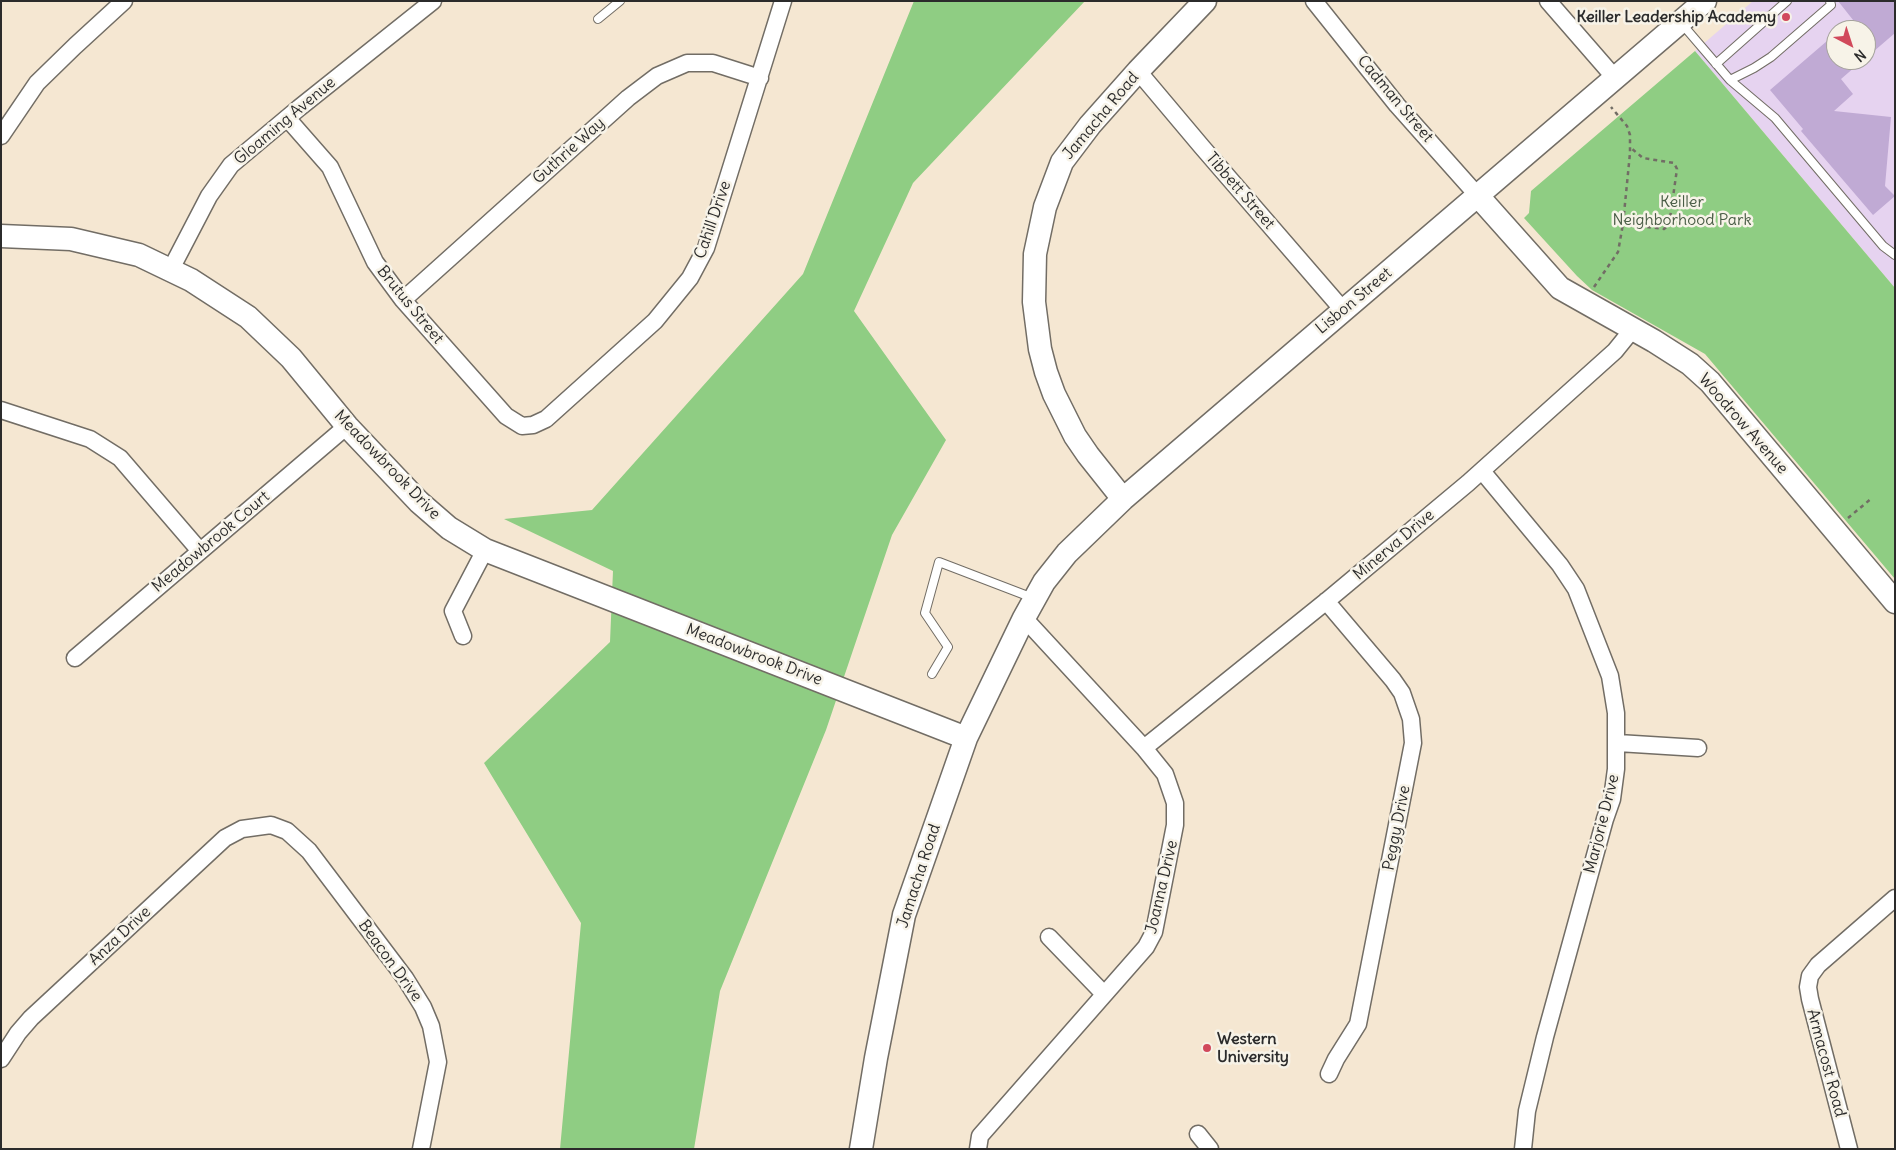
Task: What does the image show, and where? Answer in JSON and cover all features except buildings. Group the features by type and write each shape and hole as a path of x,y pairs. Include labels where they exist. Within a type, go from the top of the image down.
{"main road":[{"name":"Jamacha Road","path":"1123,499 1075,436 1054,394 1040,349 1034,302 1035,254 1045,207 1062,162 1090,125 1138,71 1205,1"},
{"name":"Lisbon Street","path":"1029,608 1044,582 1067,553 1123,499 1705,1"},
{"name":"Woodrow Avenue","path":"1478,196 1560,288 1654,341 1690,364 1710,382 1895,602"},
{"name":"Meadowbrook Drive","path":"1,236 71,239 139,255 171,269 248,317 291,358 347,426 419,502 449,528 485,550 966,738"},
{"name":"Jamacha Road","path":"861,1149 876,1058 904,916 966,738 1029,608"}],"street":[{"path":"1,136 37,83 124,1"},
{"name":"Gloaming Avenue","path":"171,269 209,196 231,165 433,1"},
{"name":"Cahill Drive","path":"522,426 533,425 546,419 655,321 690,278 706,248 784,1"},
{"name":"Cadman Street","path":"1314,1 1397,105 1478,196"},
{"path":"1548,1 1615,78"},
{"name":"Guthrie Way","path":"403,300 628,98 657,76 687,63 713,63 760,78"},
{"name":"Tibbett Street","path":"1138,71 1343,310"},
{"name":"Brutus Street","path":"287,118 330,167 375,262 403,300 506,416 522,426"},
{"name":"Minerva Drive","path":"1144,748 1326,601 1482,471 1615,351 1632,330"},
{"path":"1,410 90,439 120,458 200,551"},
{"name":"Meadowbrook Court","path":"75,658 347,426"},
{"name":"Marjorie Drive","path":"1482,471 1560,565 1576,589 1610,676 1616,713 1618,743 1612,799 1545,1037 1527,1111 1523,1149"},
{"path":"462,636 453,611 485,550"},
{"name":"Peggy Drive","path":"1326,601 1393,680 1402,694 1411,719 1413,742 1358,1024 1336,1058 1329,1074"},
{"name":"Joanna Drive","path":"978,1149 980,1136 1146,947 1154,932 1174,836 1176,814 1171,788 1165,774 1029,608"},
{"path":"1618,743 1698,748"},
{"name":"Beacon Drive","path":"251,827 263,825 279,827 287,831 304,846 405,978 424,1007 431,1026 438,1062 421,1149"},
{"name":"Anza Drive","path":"1,1059 18,1033 31,1018 191,869 225,838 242,829 251,827"},
{"name":"Armacost Road","path":"1848,1149 1808,986 1810,976 1818,966 1895,898"},
{"path":"1049,937 1104,994"},
{"path":"1198,1134 1210,1149"}],"lane":[{"path":"598,19 620,1"},
{"path":"1716,64 1786,1"},
{"path":"1730,80 1771,57 1831,5 1830,1"},
{"path":"1680,22 1730,80 1776,118 1883,246 1895,255"},
{"path":"932,674 948,647 924,613 939,562 1029,608"}],"path":[{"path":"1593,289 1618,252 1623,224 1630,148 1630,135 1627,126 1598,92"},
{"path":"1623,224 1664,229 1669,225 1677,169 1674,163 1643,158 1630,148"},
{"path":"1846,520 1872,498"}],"shaded area":[{"path":"1753,1 1895,1 1895,288 1695,51"}],"green space":[{"path":"914,1 1085,1 913,183 854,311 946,440 892,535 826,730 720,991 694,1149 560,1149 581,923 484,763 610,642 613,571 504,519 592,510 803,274"},
{"name":"Keiller Neighborhood Park","path":"1695,51 1895,288 1895,579 1705,354 1592,290 1524,218 1529,213 1531,191"}],"place":[{"name":"Keiller Leadership Academy","path":"1786,17"},
{"name":"Western University","path":"1207,1048"}]}
